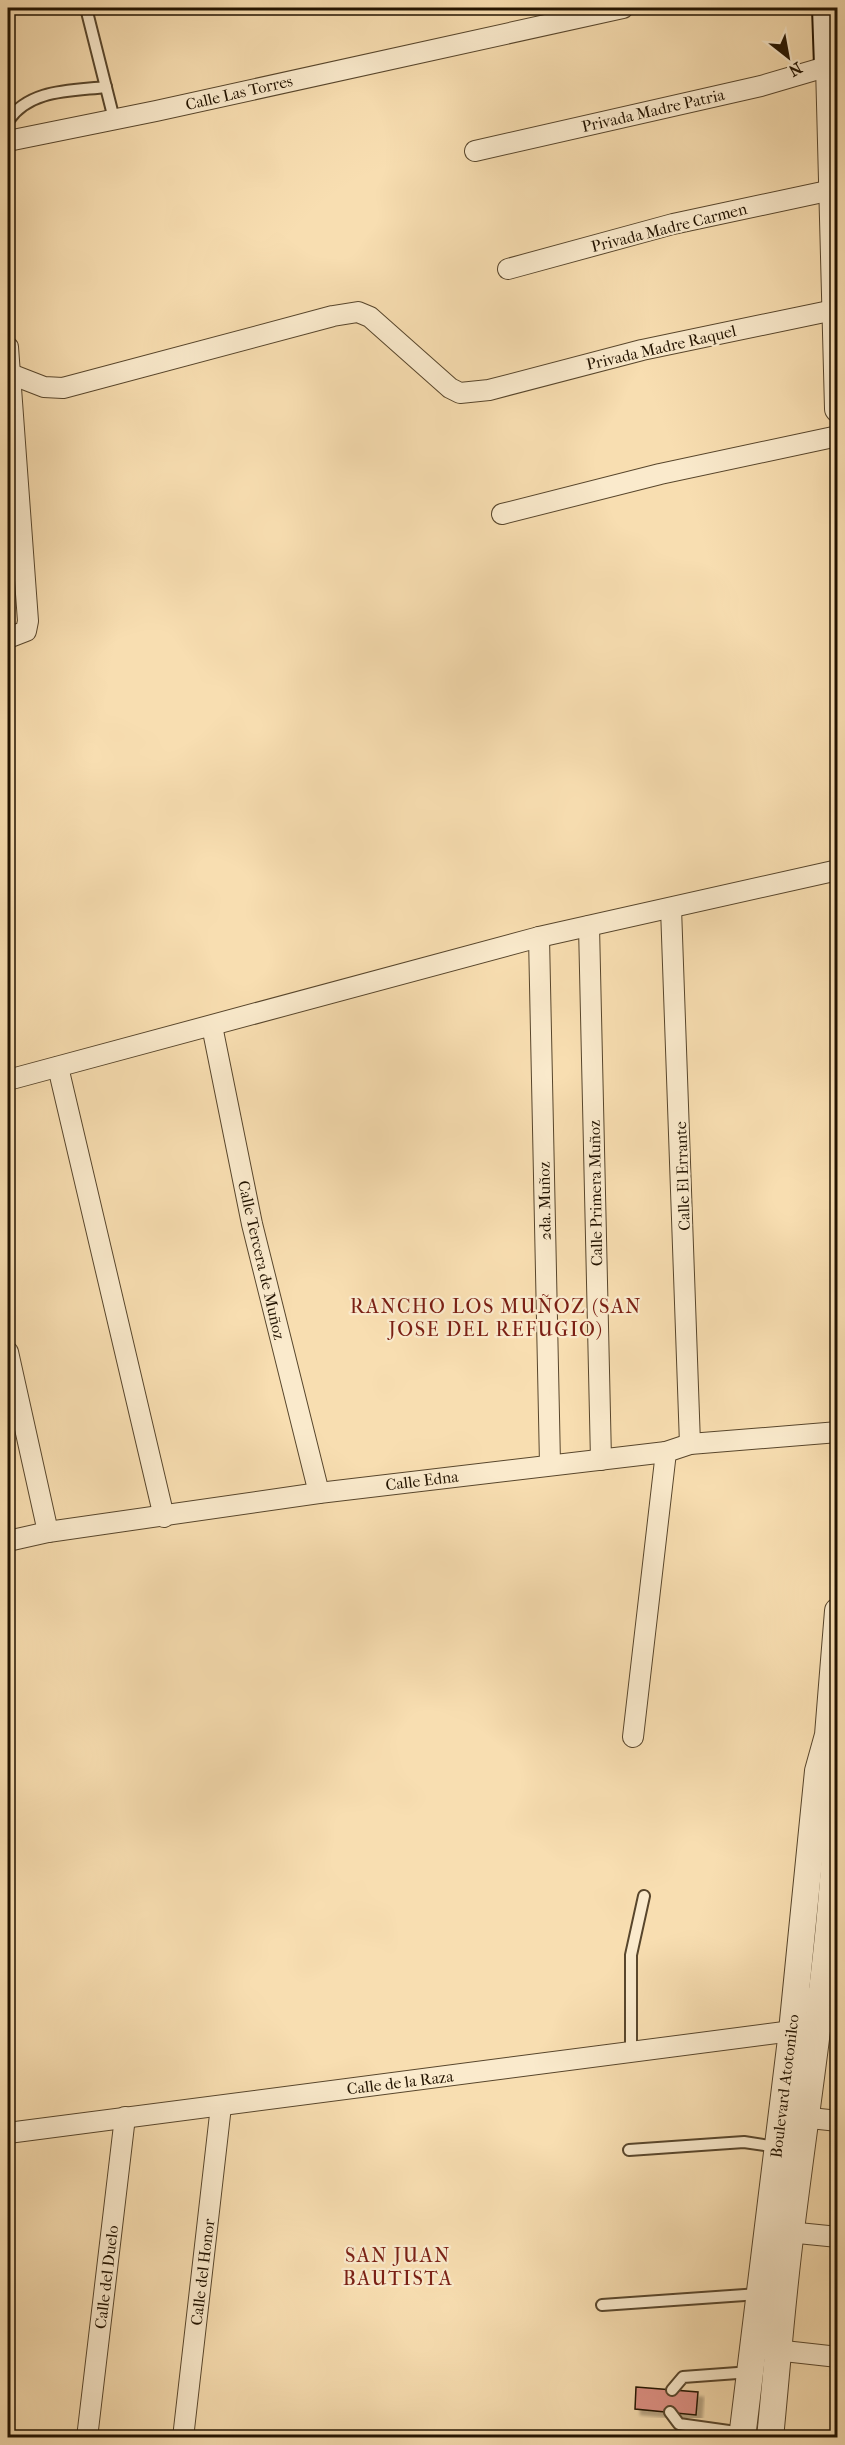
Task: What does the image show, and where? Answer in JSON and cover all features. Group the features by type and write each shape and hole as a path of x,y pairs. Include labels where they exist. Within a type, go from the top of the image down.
{"main road":[{"path":"828,8 833,55"}],"street":[{"name":"Calle Las Torres","path":"8,141 622,8"},
{"name":"Privada Madre Patria","path":"475,151 761,86 833,55"},
{"path":"833,55 837,409"},
{"name":"Privada Madre Carmen","path":"508,269 833,182"},
{"name":"Privada Madre Raquel","path":"8,373 44,387 63,388 333,316 358,312 370,317 450,388 460,393 489,390 835,298"},
{"path":"8,347 8,373 28,621 26,631 8,638"},
{"path":"502,514 660,474 837,436"},
{"path":"8,1080 539,937 837,870"},
{"name":"Calle El Errante","path":"671,908 690,1444"},
{"name":"Calle Primera Muñoz","path":"589,926 601,1460"},
{"name":"2da. Muñoz","path":"539,937 550,1464"},
{"name":"Calle Tercera de Muñoz","path":"212,1026 252,1224 319,1493"},
{"path":"58,1068 164,1516"},
{"path":"8,1352 48,1532"},
{"name":"Calle Edna","path":"8,1541 48,1532 319,1493 666,1452 690,1444 837,1432"},
{"path":"633,1737 666,1452"},
{"name":"Boulevard Atotonilco","path":"743,2435 762,2357 794,2116 829,2001 832,1721 837,1611"},
{"name":"Boulevard Atotonilco","path":"770,2438 762,2357 760,2294 778,2231 777,2147 794,2116 792,2031 795,1996 829,1882 837,1788"},
{"path":"795,1996 829,2001"},
{"name":"Calle de la Raza","path":"8,2133 792,2031"},
{"name":"Calle del Honor","path":"183,2438 221,2106"},
{"path":"794,2116 837,2121"},
{"name":"Calle del Duelo","path":"87,2438 125,2117"},
{"path":"778,2231 837,2237"},
{"path":"762,2357 837,2357"}],"lane":[{"path":"86,8 114,119"},
{"path":"8,121 14,111 36,96 106,87"},
{"path":"631,2052 631,1955 644,1896"},
{"path":"629,2150 744,2142 777,2147"},
{"path":"602,2305 760,2294"},
{"path":"672,2390 684,2378 762,2357"},
{"path":"670,2412 679,2424 743,2435"}],"building":[{"path":"636,2387 698,2392 696,2415 635,2409"}],"district":[{"name":"RANCHO LOS MUÑOZ (SAN JOSE DEL REFUGIO)","path":"496,1318"},
{"name":"SAN JUAN BAUTISTA","path":"398,2266"}]}
